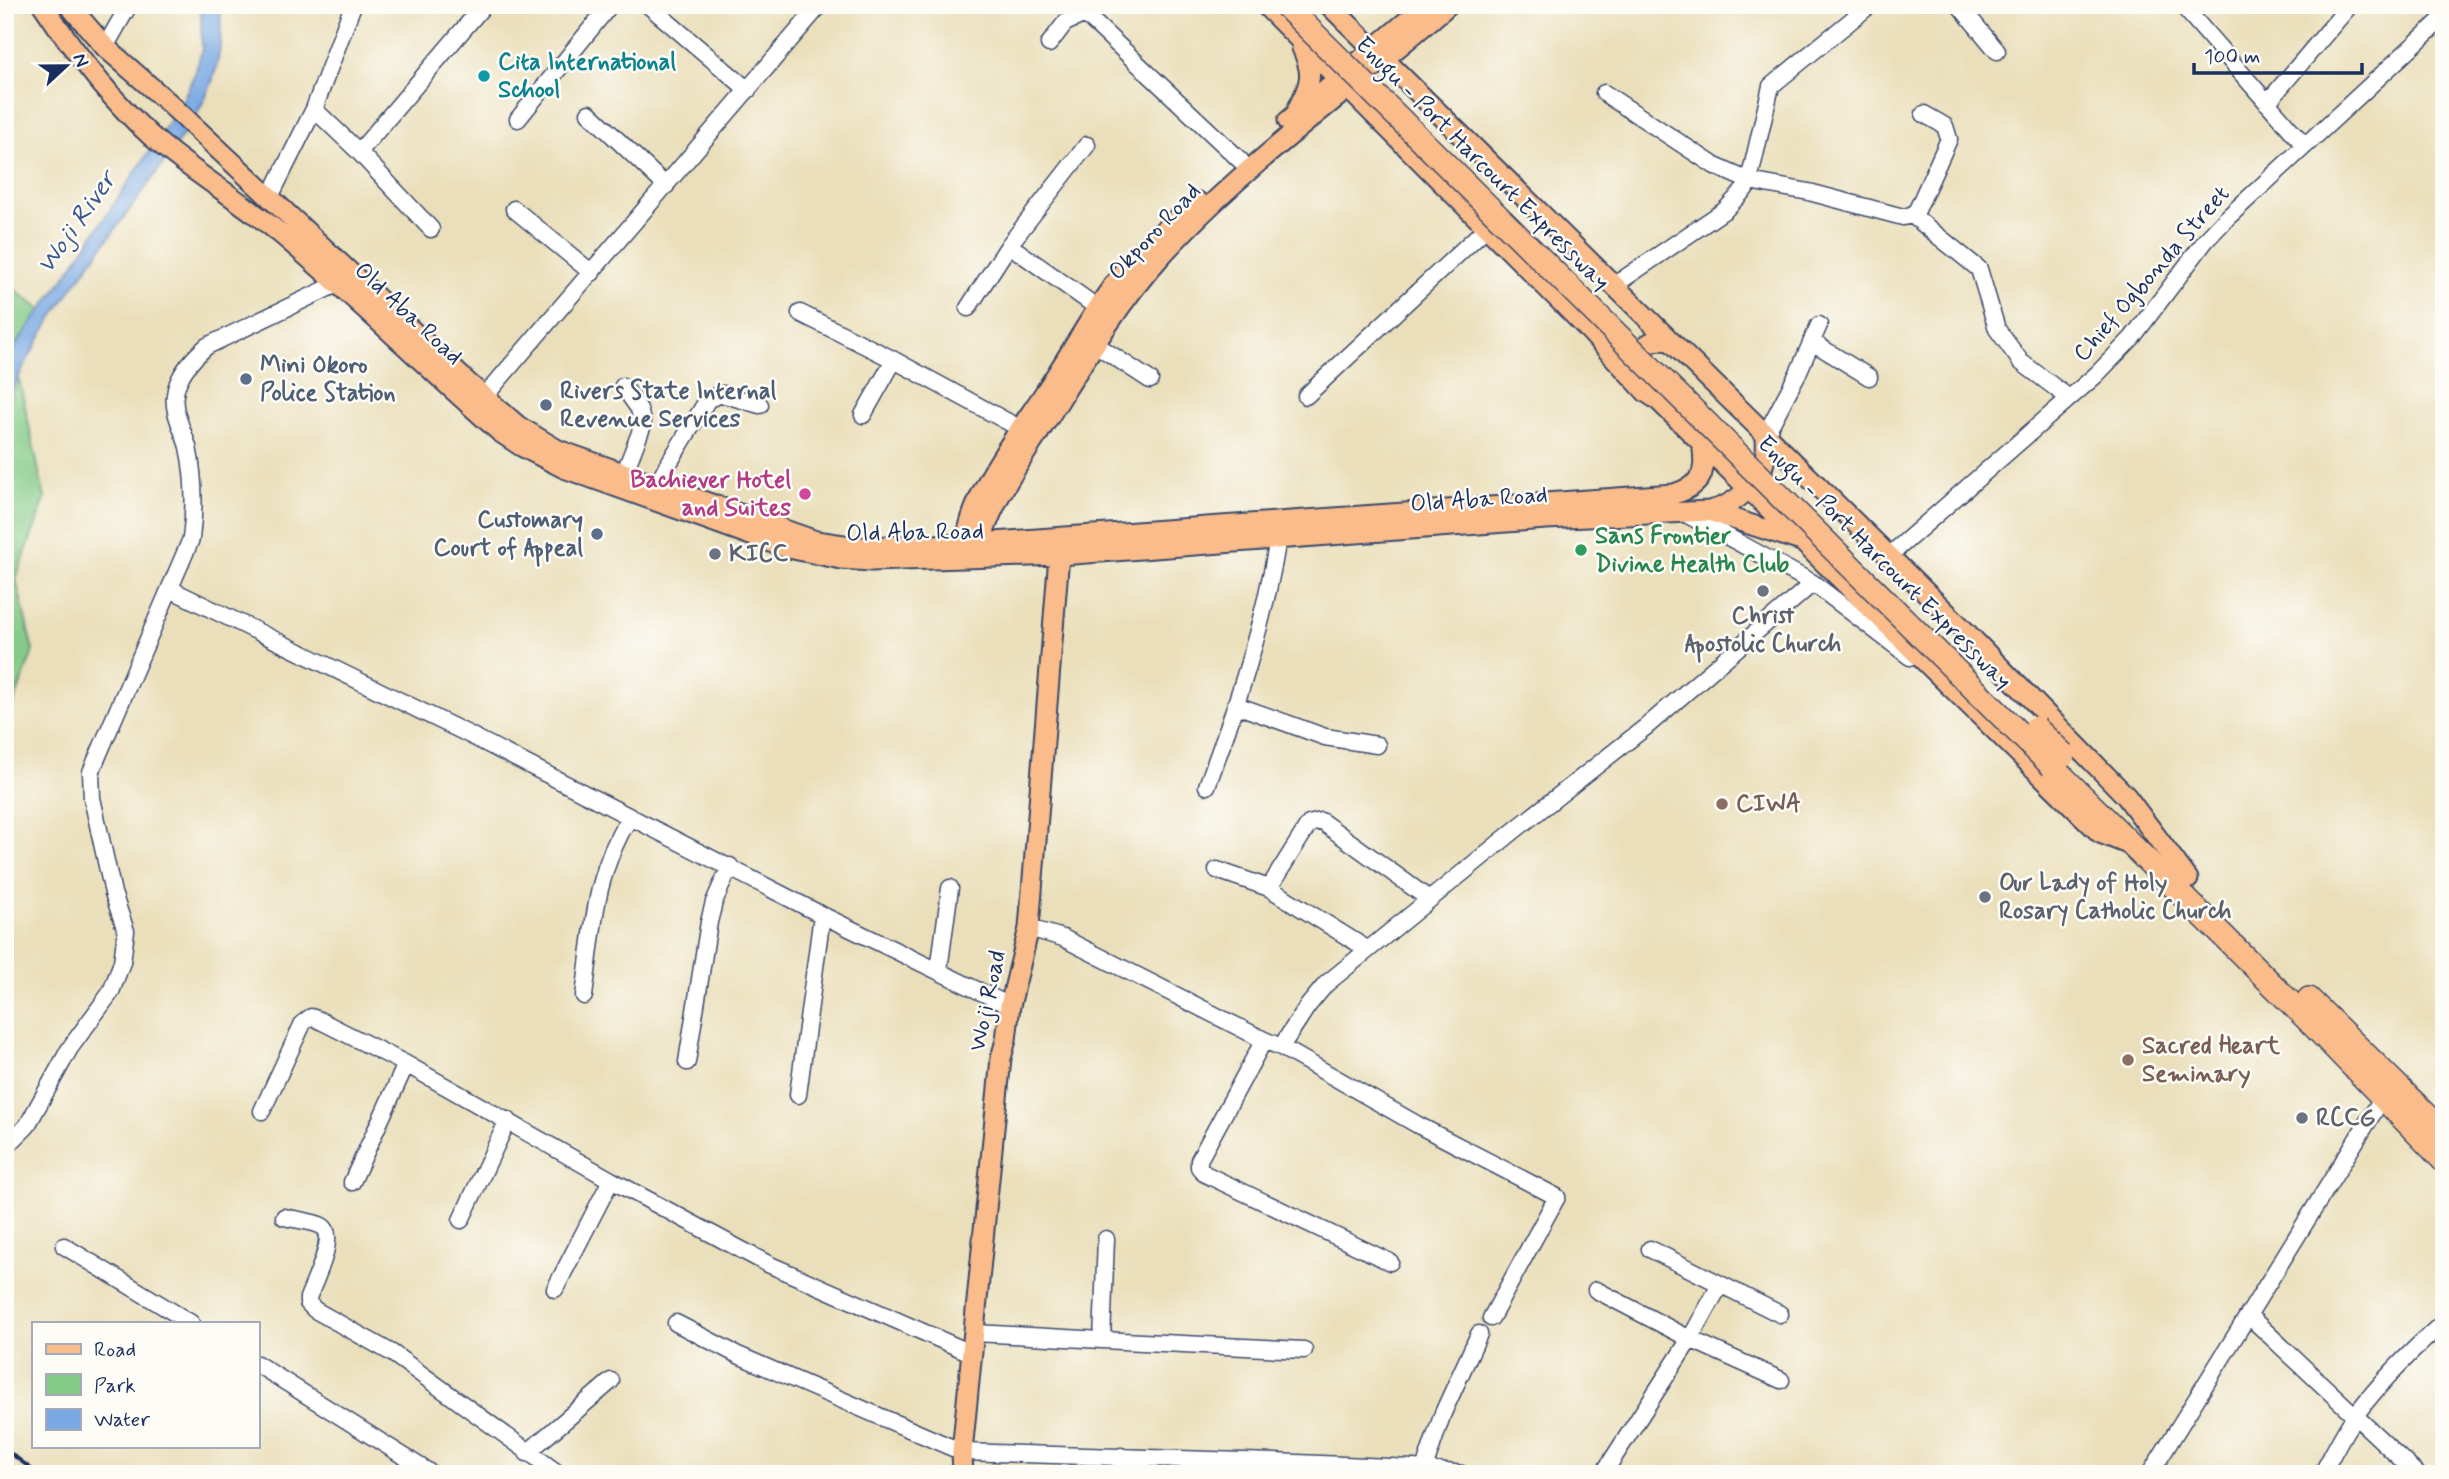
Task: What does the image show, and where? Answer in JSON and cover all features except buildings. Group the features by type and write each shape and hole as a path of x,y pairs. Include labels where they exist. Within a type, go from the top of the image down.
{"highway":[{"name":"Enugu - Port Harcourt Expressway","path":"1285,5 2058,761 2188,879 2444,1132"},
{"name":"Enugu - Port Harcourt Expressway","path":"1306,5 2058,761 2133,846 2444,1161"}],"main road":[{"name":"Old Aba Road","path":"43,5 88,71 152,137 346,279 518,426 558,450 799,536 826,543 857,547 973,550"},
{"name":"Old Aba Road","path":"69,5 105,47 270,197 346,279 500,432 564,468 783,547 813,555 871,561 973,550 1278,539 1536,520 1709,511 1730,504 1748,489 1765,458 1766,434"},
{"path":"1265,5 1588,329 1637,383 1658,400 2100,833 2133,846"},
{"path":"1329,5 1890,555 2126,796 2188,879"},
{"name":"Okporo Road","path":"973,550 978,504 1003,455 1098,308 1141,251 1241,162 1300,120 1379,54 1426,5"},
{"name":"Okporo Road","path":"1379,54 1424,26 1448,5"},
{"path":"1424,26 1411,42 1406,54 1406,64 1439,114"},
{"path":"1297,37 1308,61 1311,79 1300,120"},
{"path":"1300,120 1335,107 1350,105 1390,130"},
{"name":"Okporo Road","path":"973,550 1007,485 1095,344 1131,292 1169,247 1300,120"},
{"path":"1658,400 1639,371 1637,356 1645,344 1658,339 1670,341"},
{"name":"Old Aba Road","path":"1060,546 1674,494 1695,485 1701,478 1704,467 1702,443"},
{"path":"1709,511 1802,541"},
{"name":"Woji Road","path":"963,1474 962,1452 1000,1058 1029,928 1060,546"}],"street":[{"path":"105,47 129,5"},
{"path":"270,197 314,108 353,5"},
{"path":"359,152 484,5"},
{"path":"518,119 610,5"},
{"path":"648,5 748,90"},
{"path":"484,397 820,5"},
{"path":"1613,286 1725,210 1745,189 1771,86 1870,5"},
{"path":"1959,5 1997,51"},
{"path":"2267,103 2350,5"},
{"path":"2190,8 2305,146"},
{"path":"1049,44 1065,23 1085,14 1241,162"},
{"name":"Chief Ogbonda Street","path":"1890,555 2096,375 2132,338 2221,224 2444,17"},
{"path":"1604,93 1715,166 1749,181 1809,192 1903,217 1912,215 1917,210 1949,139 1945,126 1924,114"},
{"path":"314,108 431,229"},
{"path":"589,113 666,186"},
{"path":"968,308 1009,245 1087,145"},
{"path":"514,209 592,273"},
{"path":"1912,215 1979,269 1997,329 2021,362 2069,398"},
{"path":"1306,396 1487,228"},
{"path":"1009,245 1098,308"},
{"path":"5,1148 27,1126 70,1048 111,992 122,962 126,931 113,893 92,798 92,772 191,539 195,505 188,448 174,401 177,386 195,357 207,346 346,279"},
{"path":"800,313 1021,429"},
{"path":"1766,434 1819,325"},
{"path":"1812,342 1868,377"},
{"path":"1095,344 1150,380"},
{"path":"863,415 894,360"},
{"path":"623,386 639,409 643,425 624,474"},
{"path":"655,485 708,399 722,394 760,405"},
{"path":"1682,512 1812,583 1917,662 1924,660"},
{"path":"1207,786 1236,705 1261,620 1278,539"},
{"path":"1281,1046 1317,994 1367,949 1647,726 1812,583"},
{"path":"170,589 491,745 822,915 1010,1006"},
{"path":"1236,705 1325,737 1377,746"},
{"path":"584,996 601,878 613,844 630,817"},
{"path":"1269,888 1309,824 1321,821 1429,900"},
{"path":"687,1062 709,922 730,866"},
{"path":"1217,870 1269,888 1367,949"},
{"path":"939,970 950,888"},
{"path":"798,1095 822,915"},
{"path":"1029,928 1063,938 1264,1040 1281,1046 1418,1125 1557,1197 1491,1318"},
{"path":"262,1111 303,1023 312,1017 406,1064 611,1180 768,1264 973,1353"},
{"path":"1264,1040 1199,1160 1199,1167 1205,1174 1390,1262"},
{"path":"352,1182 406,1064"},
{"path":"2150,1474 2383,1097"},
{"path":"461,1220 508,1120"},
{"path":"555,1289 611,1180"},
{"path":"285,1217 323,1226 327,1231 328,1244 308,1298 308,1303 315,1310 391,1353 559,1474"},
{"path":"1102,1340 1106,1239"},
{"path":"64,1246 189,1322"},
{"path":"1650,1249 1780,1314"},
{"path":"1603,1474 1690,1339 1720,1285"},
{"path":"1596,1290 1690,1339 1781,1380"},
{"path":"2249,1315 2417,1474"},
{"path":"2322,1474 2356,1415 2398,1364 2444,1322"},
{"path":"676,1323 738,1355 962,1452 1121,1456 1462,1474"},
{"path":"975,1333 1304,1350"},
{"path":"1416,1470 1479,1334"},
{"path":"259,1365 432,1474"},
{"path":"527,1453 611,1381"},
{"path":"1119,1474 1121,1456"}],"green space":[{"path":"5,282 41,310 16,345 5,369"},
{"path":"18,375 45,499 16,579 33,651 5,727 5,408"}],"water":[{"path":"201,5 219,5 220,15 219,51 208,92 177,143 52,318 5,408 5,369 16,345 70,270 181,104 196,71 202,49"}],"railway":[{"path":"5,1449 38,1474"}],"place":[{"name":"Cita International School","path":"484,76"},
{"name":"Mini Okoro Police Station","path":"246,379"},
{"name":"Rivers State Internal Revenue Services","path":"546,405"},
{"name":"Bachiever Hotel and Suites","path":"805,494"},
{"name":"Customary Court of Appeal","path":"597,534"},
{"name":"Sans Frontier Divine Health Club","path":"1581,550"},
{"name":"KICC","path":"715,554"},
{"name":"Christ Apostolic Church","path":"1763,591"},
{"name":"CIWA","path":"1722,804"},
{"name":"Our Lady of Holy Rosary Catholic Church","path":"1985,897"},
{"name":"Sacred Heart Seminary","path":"2128,1060"},
{"name":"RCCG","path":"2302,1118"}],"water label":[{"name":"Woji River","path":"77,223"}]}
